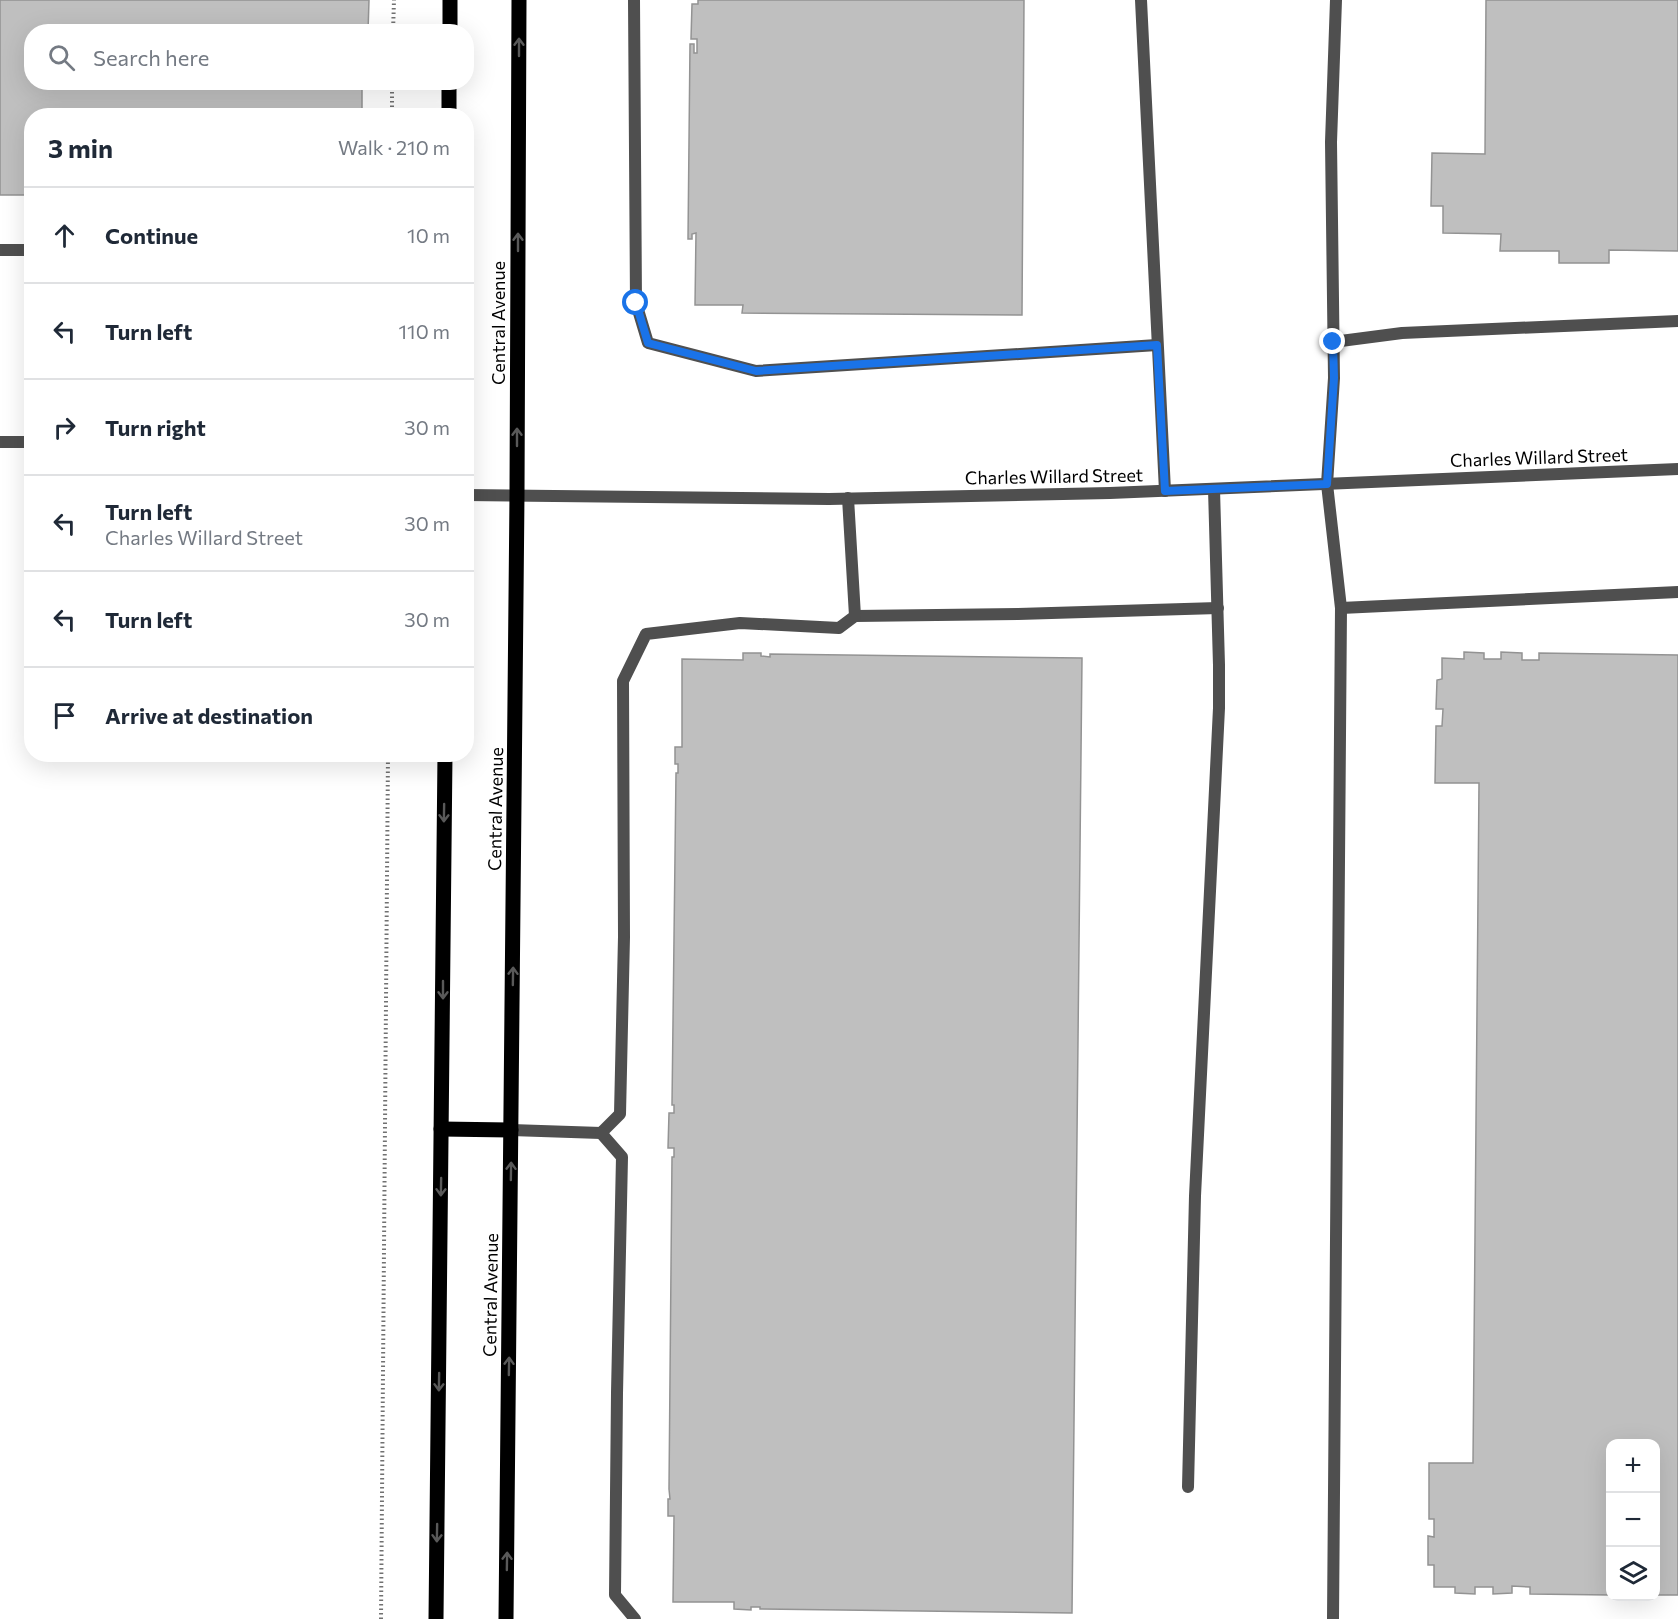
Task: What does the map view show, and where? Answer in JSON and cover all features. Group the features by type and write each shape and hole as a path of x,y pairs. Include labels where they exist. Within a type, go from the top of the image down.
{"main road":[{"path":"450,0 450,24"},
{"name":"Central Avenue","path":"506,1619 517,495 519,0"},
{"path":"449,90 449,108"},
{"path":"436,1619 445,762"},
{"path":"441,1129 511,1130"}],"street":[{"path":"634,0 636,303 648,343 756,371 1157,345"},
{"path":"1141,0 1165,491"},
{"path":"1333,1619 1341,608 1327,484 1334,378 1331,142 1336,0"},
{"path":"0,250 24,250"},
{"path":"1333,342 1402,333 1678,321"},
{"path":"0,442 24,442"},
{"name":"Charles Willard Street","path":"474,495 848,498 1165,491 1678,469"},
{"path":"1188,1487 1195,1196 1219,708 1214,489"},
{"path":"848,498 855,616"},
{"path":"1341,608 1678,592"},
{"path":"511,1130 601,1133 620,1114 624,938 623,681 646,634 740,623 840,628 855,616 1218,608"},
{"path":"601,1133 621,1157 615,1594 636,1619"}],"path":[{"path":"393,24 394,0"},
{"path":"392,90 392,108"},
{"path":"381,1619 388,762"}],"building":[{"path":"0,0 369,0 368,24 24,24 24,90 362,90 362,108 24,108 24,195 0,195"},
{"path":"698,0 1024,0 1022,315 742,313 743,305 695,305 696,233 692,234 692,239 688,239 690,44 694,44 694,53 697,53 697,39 691,39 692,4 698,4"},
{"path":"1486,0 1678,0 1678,251 1609,250 1609,263 1559,263 1559,251 1500,251 1501,234 1443,233 1443,206 1431,206 1432,153 1485,154"},
{"path":"1464,652 1484,653 1484,659 1501,659 1501,652 1522,653 1522,660 1539,660 1539,653 1678,655 1678,1595 1660,1595 1660,1439 1606,1439 1606,1595 1530,1594 1530,1587 1512,1586 1512,1593 1493,1594 1493,1587 1475,1587 1475,1594 1455,1593 1455,1587 1434,1587 1434,1565 1428,1565 1428,1536 1434,1537 1434,1519 1429,1519 1429,1463 1473,1463 1479,783 1435,783 1436,726 1442,726 1443,709 1436,709 1437,680 1442,679 1442,658 1464,659"},
{"path":"743,653 761,653 761,656 770,657 770,654 1082,658 1072,1613 760,1609 760,1607 751,1607 751,1610 734,1609 734,1602 673,1602 674,1516 668,1516 668,1499 670,1499 672,1157 674,1157 674,1148 668,1148 669,1113 674,1113 674,1105 672,1105 676,773 678,773 678,764 675,764 675,747 682,747 682,659 743,660"}],"route":[{"path":"636,303 648,343 756,371 1157,345 1165,491 1327,484 1334,378 1333,342"}]}
